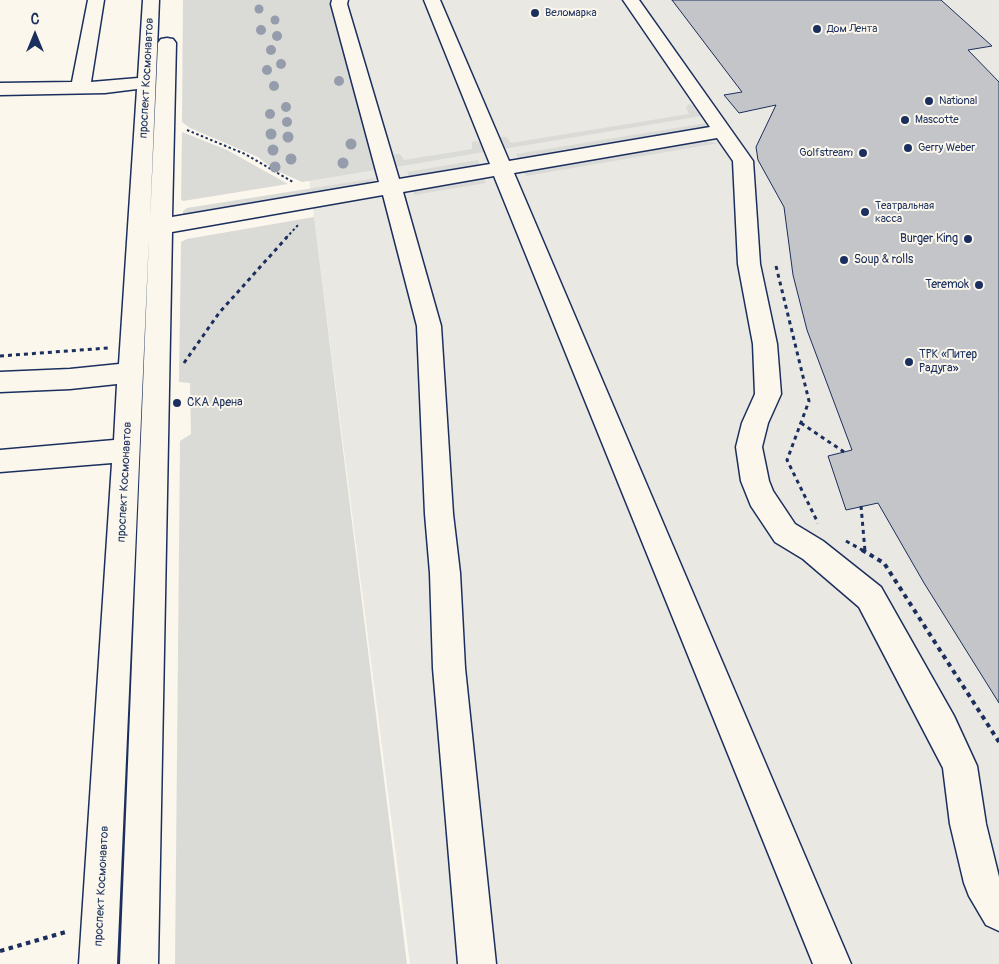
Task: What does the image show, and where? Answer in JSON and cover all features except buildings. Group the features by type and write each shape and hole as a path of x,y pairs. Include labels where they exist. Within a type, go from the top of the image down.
{"street":[{"path":"81,88 82,70 96,0"},
{"name":"проспект Космонавтов","path":"139,964 150,228 146,82 151,0"},
{"name":"проспект Космонавтов","path":"98,964 131,373 150,228 168,0"},
{"path":"340,0 338,4 420,289 430,343 449,668 477,964"},
{"path":"432,0 832,964"},
{"path":"631,0 743,161 749,264 765,344 768,394 755,423 749,447 761,497 785,533 812,550 870,597 942,728 960,766 968,824 982,883 999,912"},
{"path":"0,89 105,87 146,82"},
{"path":"150,228 723,131"},
{"path":"0,382 70,380 131,373"},
{"path":"0,461 127,450"}],"path":[{"path":"184,129 245,154 299,186"},
{"path":"183,364 219,313 301,222"},
{"path":"775,260 809,401 787,460 819,525"},
{"path":"0,356 113,347"},
{"path":"801,423 844,452"},
{"path":"861,506 865,552"},
{"path":"842,538 884,563 999,742"},
{"path":"0,950 70,931"}],"shaded area":[{"path":"183,0 331,0 331,6 375,170 302,182 273,169 258,157 190,128 182,122"},
{"path":"286,0 999,0 999,964 410,964"},
{"path":"689,104 696,106 702,116 503,149 499,140 501,137 506,137 511,143 689,114 686,107"},
{"path":"707,123 707,126 704,128 518,159 516,154"},
{"path":"182,132 227,150 288,184 183,201 181,199"},
{"path":"702,141 719,143 526,176 524,171"},
{"path":"472,142 481,143 484,152 396,167 393,157 395,154 400,154 404,160 472,149"},
{"path":"478,160 480,165 409,177 407,172"},
{"path":"377,178 365,184 183,215 183,211 187,208"},
{"path":"484,178 486,183 414,195 413,190"},
{"path":"314,217 407,964 175,964 180,441 191,434 190,383 179,382 181,242 187,239"}],"place":[{"name":"Веломарка","path":"535,13"},
{"name":"Дом Лента","path":"817,29"},
{"name":"National","path":"929,101"},
{"name":"Mascotte","path":"905,120"},
{"name":"Gerry Weber","path":"908,148"},
{"name":"Golfstream","path":"863,153"},
{"name":"Театральная касса","path":"865,212"},
{"name":"Burger King","path":"968,239"},
{"name":"Soup & rolls","path":"844,260"},
{"name":"Teremok","path":"979,285"},
{"name":"ТРК «Питер Радуга»","path":"909,362"},
{"name":"СКА Арена","path":"177,403"}]}
